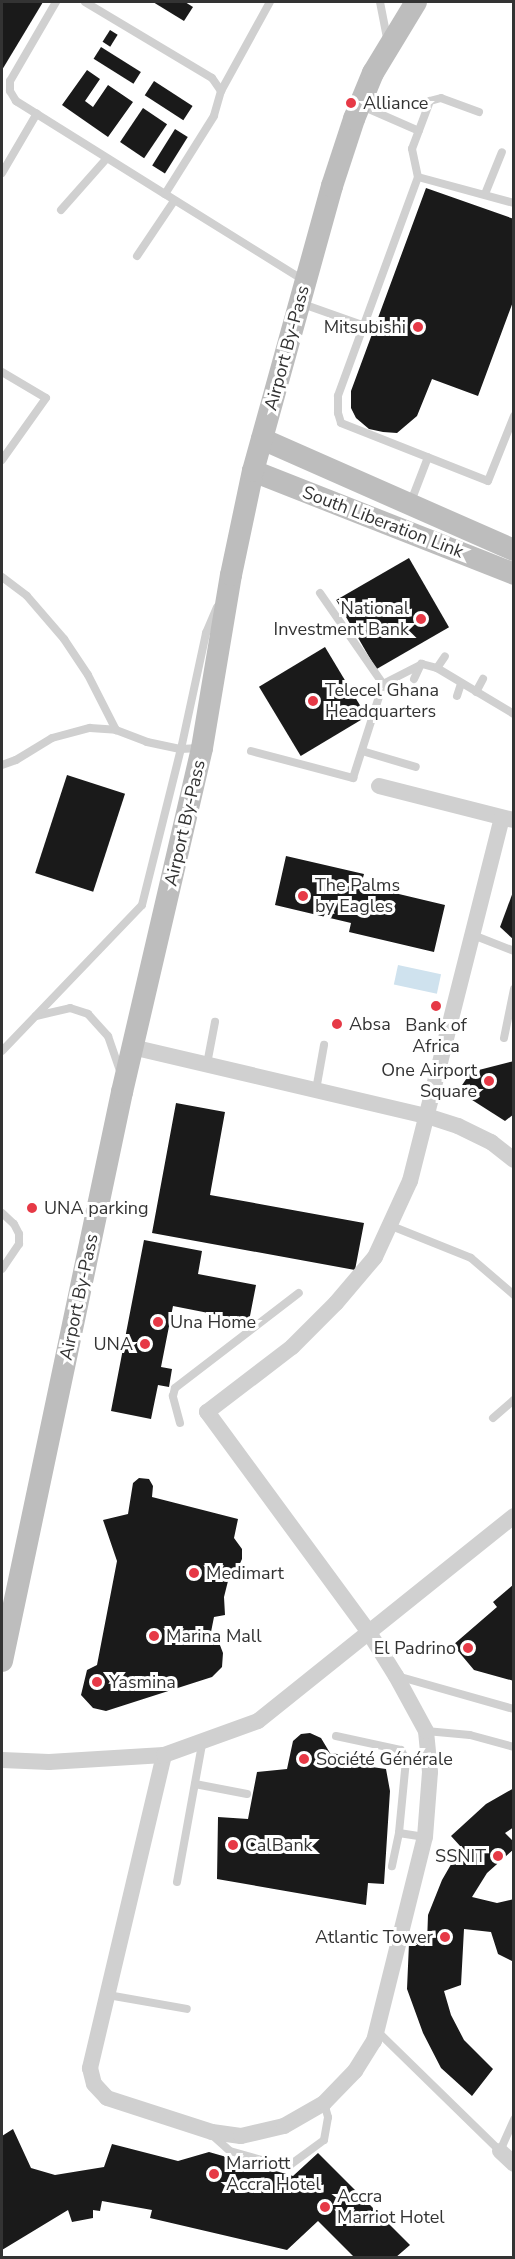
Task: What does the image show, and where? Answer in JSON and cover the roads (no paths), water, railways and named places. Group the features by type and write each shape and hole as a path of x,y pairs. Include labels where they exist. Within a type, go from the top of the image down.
{"main road":[{"name":"Airport By-Pass","path":"2,1661 252,471 332,186 360,105 388,45 416,2"},
{"name":"South Liberation Link","path":"262,439 513,550"},
{"name":"South Liberation Link","path":"252,471 513,574"}],"street":[{"path":"164,1755 90,2068 94,2084 107,2098 206,2130 241,2136 284,2126 324,2103 355,2071 374,2041 425,1837 430,1772 426,1731 368,1631 207,1412 292,1347 336,1303 375,1257 410,1180 473,936 508,819 379,786"},
{"path":"132,1047 427,1116 458,1125 511,1152"},
{"path":"2,1760 49,1762 164,1755 202,1744 258,1721 513,1515"},
{"path":"500,2151 513,2164"}],"lane":[{"path":"56,2 10,81 10,92 16,101 305,281"},
{"path":"85,2 212,78 221,91"},
{"path":"165,194 214,116 221,91 270,2"},
{"path":"380,2 388,45"},
{"path":"479,112 441,98 434,98 430,101 412,149 418,177 338,396 338,413 341,423 488,481 513,416"},
{"path":"360,105 419,131"},
{"path":"2,173 37,113"},
{"path":"485,194 502,152"},
{"path":"61,210 107,158"},
{"path":"418,177 513,203"},
{"path":"137,256 174,201"},
{"path":"299,303 365,326"},
{"path":"2,372 46,398 2,460"},
{"path":"410,505 428,457"},
{"path":"2,577 27,596 64,639 88,675 116,729"},
{"path":"320,593 383,684"},
{"path":"437,668 445,656"},
{"path":"414,679 422,664"},
{"path":"251,751 353,778 383,684 422,664 437,668 513,714"},
{"path":"476,692 483,679"},
{"path":"457,696 461,684"},
{"path":"2,765 16,760 52,738 90,728 116,729 147,742 192,749 142,905 2,1050"},
{"path":"362,750 416,767"},
{"path":"473,936 513,951"},
{"path":"504,1038 513,989"},
{"path":"36,1016 69,1008 88,1014 108,1036 119,1063 122,1092"},
{"path":"207,1064 215,1022"},
{"path":"316,1090 324,1045"},
{"path":"2,1213 15,1224 19,1234 18,1247 2,1269"},
{"path":"389,1225 471,1258 511,1289"},
{"path":"180,1423 173,1396 175,1388 299,1293"},
{"path":"493,1418 513,1400"},
{"path":"396,1676 513,1709"},
{"path":"426,1731 470,1735 513,1747"},
{"path":"336,1736 401,1750 406,1760 399,1833 392,1866"},
{"path":"177,1882 202,1744"},
{"path":"195,1784 247,1794"},
{"path":"399,1833 425,1837"},
{"path":"108,1995 187,2009"},
{"path":"377,2031 500,2151 513,2119"},
{"path":"206,2130 230,2151 279,2165 290,2164 324,2140 328,2117 324,2103"}],"water":[{"path":"398,965 441,974 437,994 394,985"}],"place":[{"name":"Alliance","path":"351,103"},
{"name":"Mitsubishi","path":"418,327"},
{"name":"National Investment Bank","path":"421,619"},
{"name":"Telecel Ghana Headquarters","path":"313,701"},
{"name":"The Palms by Eagles","path":"303,896"},
{"name":"Bank of Africa","path":"436,1006"},
{"name":"Absa","path":"337,1024"},
{"name":"One Airport Square","path":"489,1081"},
{"name":"UNA parking","path":"32,1208"},
{"name":"Una Home","path":"158,1322"},
{"name":"UNA","path":"145,1344"},
{"name":"Medimart","path":"194,1573"},
{"name":"Marina Mall","path":"154,1636"},
{"name":"El Padrino","path":"468,1648"},
{"name":"Yasmina","path":"97,1682"},
{"name":"Société Générale","path":"304,1759"},
{"name":"CalBank","path":"233,1845"},
{"name":"SSNIT","path":"498,1856"},
{"name":"Atlantic Tower","path":"445,1937"},
{"name":"Marriott Accra Hotel","path":"214,2174"},
{"name":"Accra Marriot Hotel","path":"325,2207"}]}
